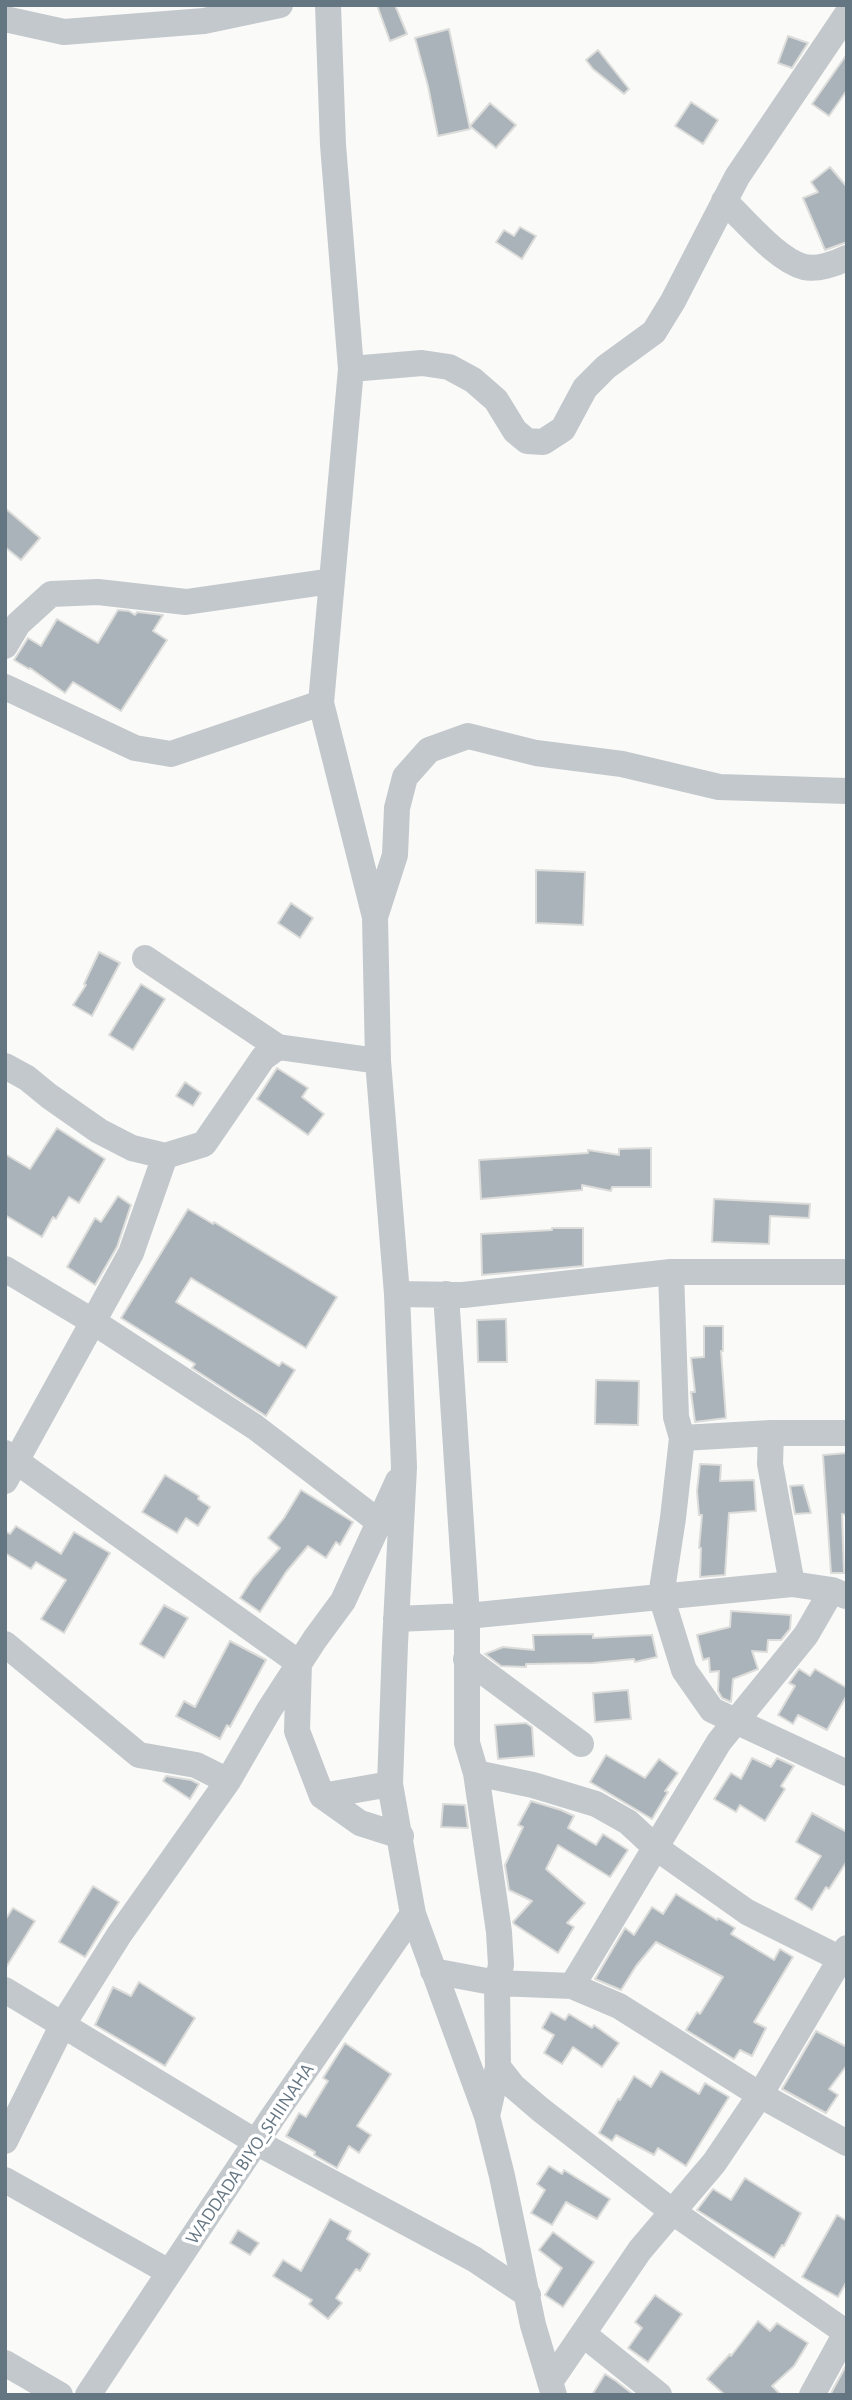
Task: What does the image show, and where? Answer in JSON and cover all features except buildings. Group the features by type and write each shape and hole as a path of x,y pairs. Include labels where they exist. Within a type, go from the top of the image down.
{"street":[{"path":"5,19 64,32 204,21 280,5"},
{"path":"328,5 333,145 351,369 321,702 375,917 378,1061 397,1294 404,1467 390,1784 413,1914 487,2116 533,2325 552,2388"},
{"path":"351,369 422,363 449,368 473,380 496,400 515,431 527,441 543,442 563,429 585,388 607,367 654,332 673,301 737,177 847,13"},
{"path":"724,201 786,258 806,268 834,264 847,258"},
{"path":"5,646 18,624 51,594 98,592 186,602 332,581"},
{"path":"5,687 135,748 171,754 321,702"},
{"path":"375,917 395,855 397,808 405,777 429,750 468,736 536,753 622,764 719,787 847,791"},
{"path":"145,958 278,1047 378,1061"},
{"path":"5,1066 27,1078 99,1131 132,1148 165,1156 204,1144 263,1058 278,1047"},
{"path":"165,1156 131,1253 9,1465 299,1663"},
{"path":"5,1269 92,1321 255,1427 379,1522"},
{"path":"397,1294 463,1296 671,1272 847,1272"},
{"path":"671,1272 676,1418 682,1438 662,1596 684,1670 712,1710 847,1773"},
{"path":"446,1294 467,1616 467,1743 476,1773 499,1932 501,1965 497,1983 498,2067 487,2116"},
{"path":"682,1438 771,1433 847,1433"},
{"path":"771,1433 769,1464 792,1584"},
{"path":"5,2141 63,2024 120,1935 228,1781 299,1663 344,1601 404,1467"},
{"path":"396,1619 467,1616 792,1584 839,1593 719,1742 572,1986"},
{"path":"5,1644 139,1755 196,1765 228,1781"},
{"path":"467,1659 581,1744"},
{"path":"299,1663 297,1731 322,1796 360,1823 401,1836"},
{"path":"476,1773 533,1785 596,1804 628,1822 655,1847 747,1912 845,1956 715,2163 640,2250 583,2333 552,2388"},
{"path":"322,1796 390,1784"},
{"name":"WADDADA BIYO_SHIINAHA","path":"88,2395 256,2142 413,1914"},
{"path":"433,1971 497,1983 572,1986 619,2006 760,2095 847,2143"},
{"path":"5,1990 256,2142 474,2259 528,2295"},
{"path":"498,2067 513,2087 673,2212 847,2333 813,2395"},
{"path":"5,2180 169,2272"},
{"path":"583,2333 659,2395"},
{"path":"5,2363 60,2395"}]}
